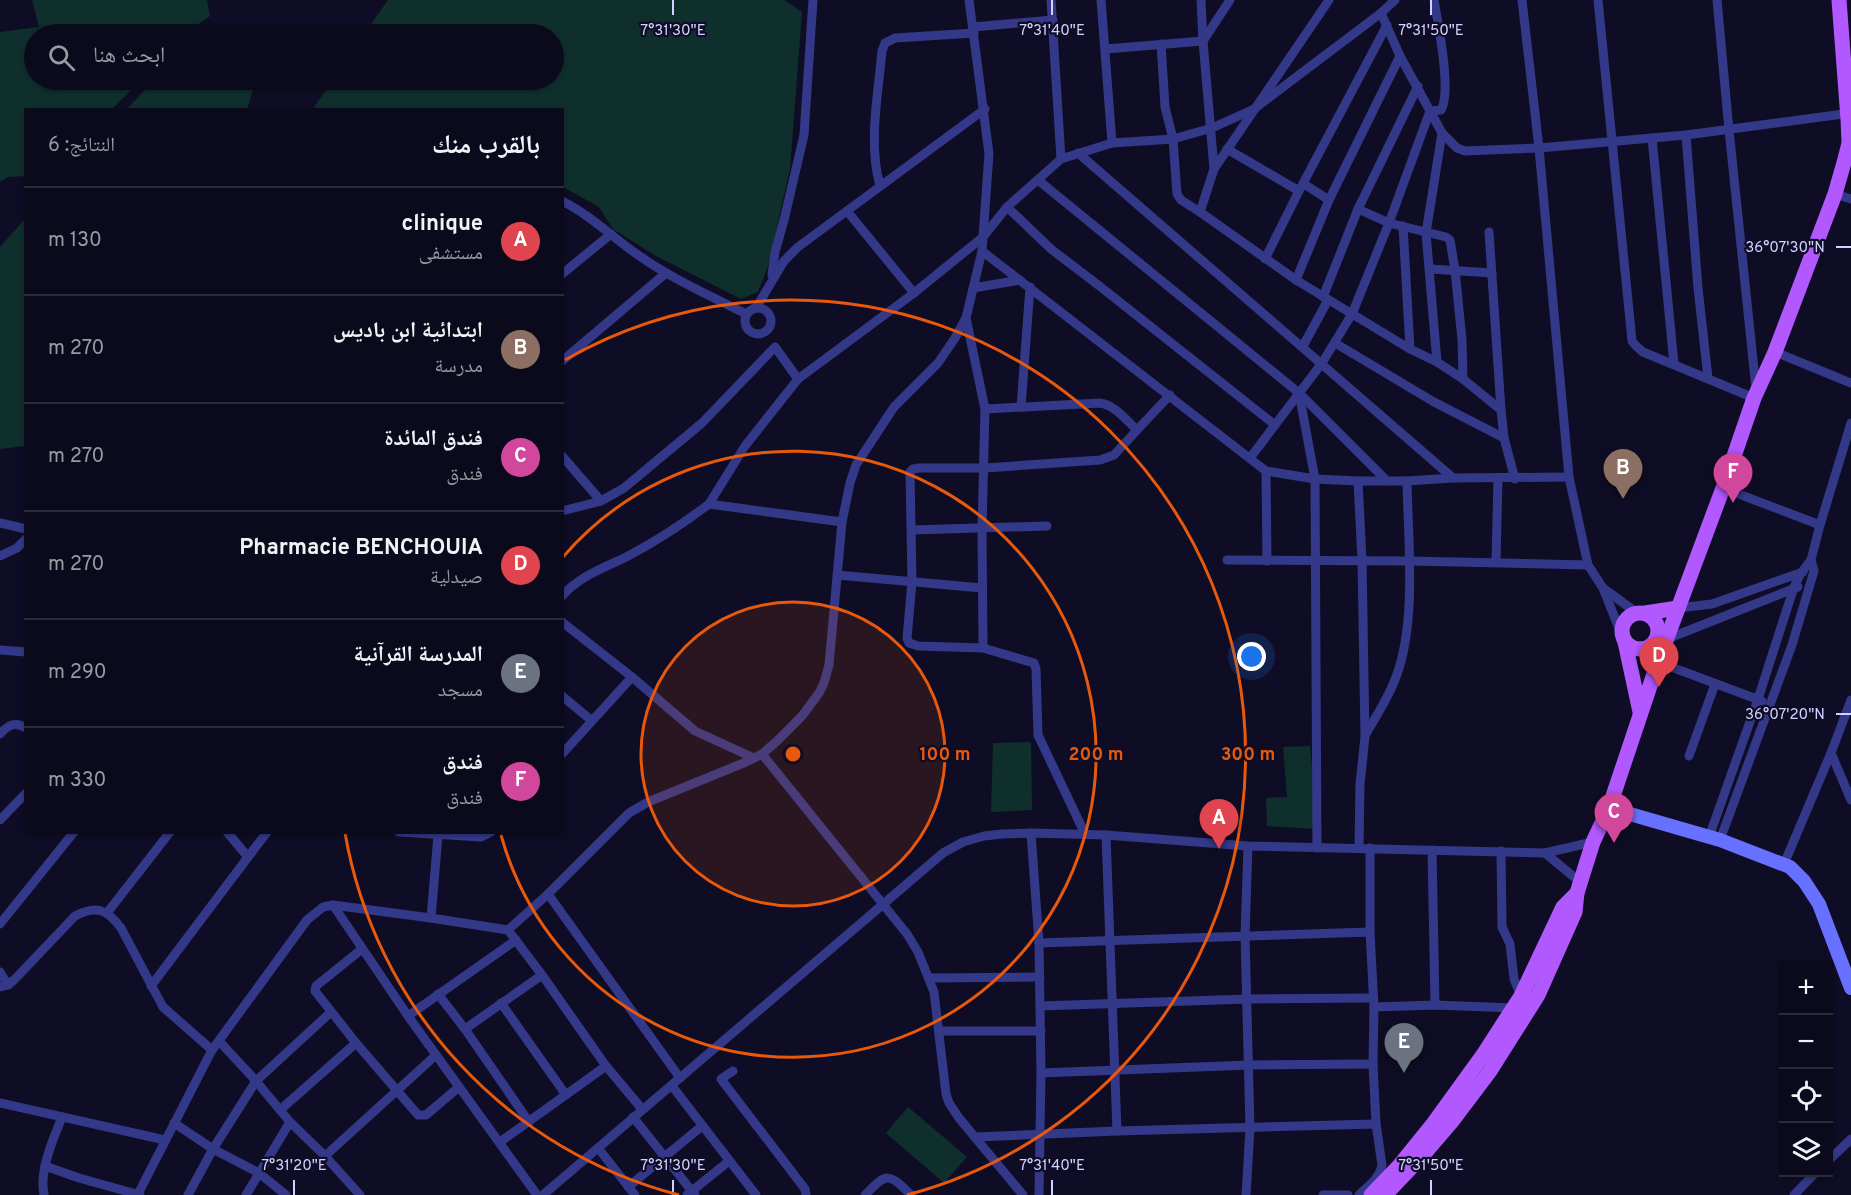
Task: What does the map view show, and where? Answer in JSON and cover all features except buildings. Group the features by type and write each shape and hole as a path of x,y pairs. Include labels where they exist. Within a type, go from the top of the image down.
{"main road":[{"path":"1624,639 1630,646 1642,650 1660,637 1678,608 1755,395 1775,352 1835,194 1849,143 1849,114 1839,0"},
{"path":"1640,714 1624,639 1623,624 1626,619 1641,613 1678,608"},
{"path":"1371,1195 1466,1090 1538,995 1575,912 1579,887 1593,842 1609,808 1658,662 1660,637 1651,616 1641,613"},
{"path":"1609,808 1715,838 1790,867 1804,881 1819,904 1851,988"},
{"path":"1385,1195 1423,1155 1466,1090 1517,1002 1563,907 1579,887"}],"street":[{"path":"772,281 775,252 804,135 813,0"},
{"path":"508,930 548,894 621,820 637,808 758,756 802,716 824,683 829,664 842,522 856,465 894,407 938,363 951,345 966,318 982,251 990,166 985,109 969,0"},
{"path":"1051,0 1061,159"},
{"path":"1101,0 1112,143"},
{"path":"1201,0 1214,169"},
{"path":"1203,40 1230,0"},
{"path":"1200,212 1214,169 1329,0"},
{"path":"564,594 584,577 631,555 681,525 709,504 745,446 798,380 914,293 983,237 1007,207 1061,159 1112,143 1173,139 1212,128 1254,109 1395,0"},
{"path":"1430,111 1441,110 1445,85 1434,0"},
{"path":"1522,0 1539,148 1569,477 1588,565 1603,588 1624,639"},
{"path":"1598,0 1632,341 1643,352 1755,395 1717,0"},
{"path":"1381,13 1400,56 1442,133 1457,148 1465,151 1539,148 1686,135 1849,114"},
{"path":"880,186 874,159 874,129 883,47 890,39 1053,20"},
{"path":"1265,259 1387,25"},
{"path":"1106,50 1203,40"},
{"path":"1161,44 1165,107 1173,139 1177,194 1180,201 1200,212 1296,280 1410,349 1437,362 1463,379 1501,410"},
{"path":"1296,280 1329,200 1400,56"},
{"path":"1303,346 1326,298 1358,209 1418,86"},
{"path":"756,308 765,310 770,316 771,325 766,332 756,335 747,330 744,319 746,314 756,308 784,261 798,247 985,109"},
{"path":"1250,458 1322,363 1352,314 1389,223 1430,111"},
{"path":"1437,362 1426,233 1442,133"},
{"path":"1686,135 1698,288 1708,378"},
{"path":"1652,138 1674,364"},
{"path":"1227,149 1329,200"},
{"path":"1078,153 1453,478"},
{"path":"1038,180 1299,393 1387,481"},
{"path":"1835,194 1851,199"},
{"path":"564,202 588,215 625,247 666,273 746,314"},
{"path":"1007,207 1051,249 1275,425"},
{"path":"1358,209 1389,223 1446,237 1450,240 1462,340 1463,379"},
{"path":"848,211 914,293"},
{"path":"1403,226 1410,349"},
{"path":"1489,232 1501,410 1504,438 1515,478"},
{"path":"564,272 611,234"},
{"path":"982,251 1266,471 1315,479 1358,481 1569,477"},
{"path":"1430,269 1492,273"},
{"path":"564,359 666,273"},
{"path":"973,288 1020,280"},
{"path":"1021,407 1030,287"},
{"path":"966,318 985,409 982,529 983,648"},
{"path":"766,332 798,380"},
{"path":"1335,344 1434,402 1504,438"},
{"path":"564,510 601,501 624,488 702,423 775,347"},
{"path":"1775,352 1851,383"},
{"path":"1299,393 1315,479 1317,848"},
{"path":"1085,834 1038,735 1034,663 983,648 918,646 909,643 907,638 912,582 910,472 913,469 985,468 1100,460 1114,455 1170,395"},
{"path":"985,409 1108,404 1137,430"},
{"path":"1715,838 1794,587 1811,560 1851,423"},
{"path":"564,458 601,501"},
{"path":"1266,471 1267,561"},
{"path":"1497,562 1498,478"},
{"path":"1358,481 1362,560 1365,737 1360,784 1359,848"},
{"path":"1365,737 1396,678 1404,649 1408,622 1407,481"},
{"path":"1723,488 1820,525"},
{"path":"709,504 842,522"},
{"path":"0,523 24,529"},
{"path":"912,530 1047,526"},
{"path":"0,556 17,548 24,541"},
{"path":"1227,560 1362,560 1588,565"},
{"path":"1715,838 1792,645 1814,571 1811,560"},
{"path":"1678,608 1712,604 1801,573 1814,571"},
{"path":"837,574 982,588"},
{"path":"1660,637 1710,623 1794,587 1810,585"},
{"path":"1603,588 1641,613"},
{"path":"1710,623 1712,604"},
{"path":"564,624 632,677 695,731 758,756 884,905 918,952 934,992 949,1103 1023,1195"},
{"path":"0,650 24,652"},
{"path":"1658,662 1770,703"},
{"path":"564,751 632,677"},
{"path":"1689,756 1715,684"},
{"path":"564,698 591,720"},
{"path":"1784,864 1851,700"},
{"path":"0,734 10,725 20,724 24,727"},
{"path":"1831,753 1851,800"},
{"path":"0,820 24,795"},
{"path":"1031,833 1040,977 1039,1195"},
{"path":"0,924 72,834"},
{"path":"107,913 168,834"},
{"path":"229,834 248,857"},
{"path":"151,986 265,834"},
{"path":"418,834 482,837 487,834"},
{"path":"543,1195 943,854 963,842 1002,834 1085,834 1248,846 1545,853 1593,842"},
{"path":"1106,835 1117,1131"},
{"path":"431,918 438,836"},
{"path":"1246,1195 1250,1128 1245,935 1248,846"},
{"path":"1359,1195 1382,1169 1376,1124 1373,1064 1370,848"},
{"path":"1432,850 1436,1005"},
{"path":"1040,1006 1248,999 1436,1005 1517,1002 1510,944 1502,927 1501,851"},
{"path":"1545,853 1579,887"},
{"path":"548,894 680,1078"},
{"path":"333,905 408,1016 537,1195"},
{"path":"45,1166 139,1195 212,1050 307,920 323,907 333,905 508,930 606,1066 642,1109"},
{"path":"0,972 4,986 15,980 75,916 88,910 107,913 121,928 163,1007 212,1050"},
{"path":"1039,943 1370,932"},
{"path":"408,1016 516,940"},
{"path":"362,949 315,987 315,991 418,1115 423,1116 459,1087"},
{"path":"465,1029 542,975"},
{"path":"929,978 1040,977"},
{"path":"438,994 529,1122"},
{"path":"501,1003 566,1095"},
{"path":"188,1195 213,1149 256,1081 331,1012"},
{"path":"939,1031 1041,1031"},
{"path":"219,1041 290,1122 360,1195"},
{"path":"280,1110 356,1043"},
{"path":"325,1156 436,1055"},
{"path":"1041,1073 1114,1072 1249,1065 1373,1064"},
{"path":"500,1142 606,1066"},
{"path":"733,1071 721,1079 805,1189 806,1195"},
{"path":"672,1086 756,1195"},
{"path":"0,1103 165,1140"},
{"path":"44,1195 45,1166 62,1117"},
{"path":"633,1117 665,1156 691,1194 729,1161"},
{"path":"246,1195 290,1122"},
{"path":"174,1123 213,1149 259,1173 286,1195"},
{"path":"976,1137 1376,1124"},
{"path":"628,1187 702,1126"},
{"path":"1833,1156 1851,1139"},
{"path":"598,1148 635,1195"},
{"path":"865,1195 885,1177 893,1179 911,1195"},
{"path":"1798,1194 1813,1177"},
{"path":"1323,1195 1348,1195"}],"green space":[{"path":"32,0 207,0 210,16 198,24 38,24"},
{"path":"388,0 784,0 802,12 790,169 768,266 758,292 741,299 656,256 613,229 599,207 564,188 564,108 313,108 326,90 564,90 564,24 371,24"},
{"path":"24,29 24,90 131,90 113,108 24,108 24,176 8,177 0,182 0,32"},
{"path":"145,90 253,90 247,108 128,108"},
{"path":"24,220 24,446 0,449 0,247"},
{"path":"1031,742 1032,810 991,812 993,743"},
{"path":"1310,746 1318,829 1267,826 1266,798 1287,797 1283,747"},
{"path":"908,1107 967,1157 944,1183 886,1133"}],"place":[{"name":"ابتدائية ابن باديس","path":"1623,499"},
{"name":"فندق","path":"1733,503"},
{"name":"Pharmacie BENCHOUIA","path":"1659,687"},
{"name":"فندق المائدة","path":"1614,843"},
{"name":"clinique","path":"1219,849"},
{"name":"المدرسة القرآنية","path":"1404,1073"}]}
